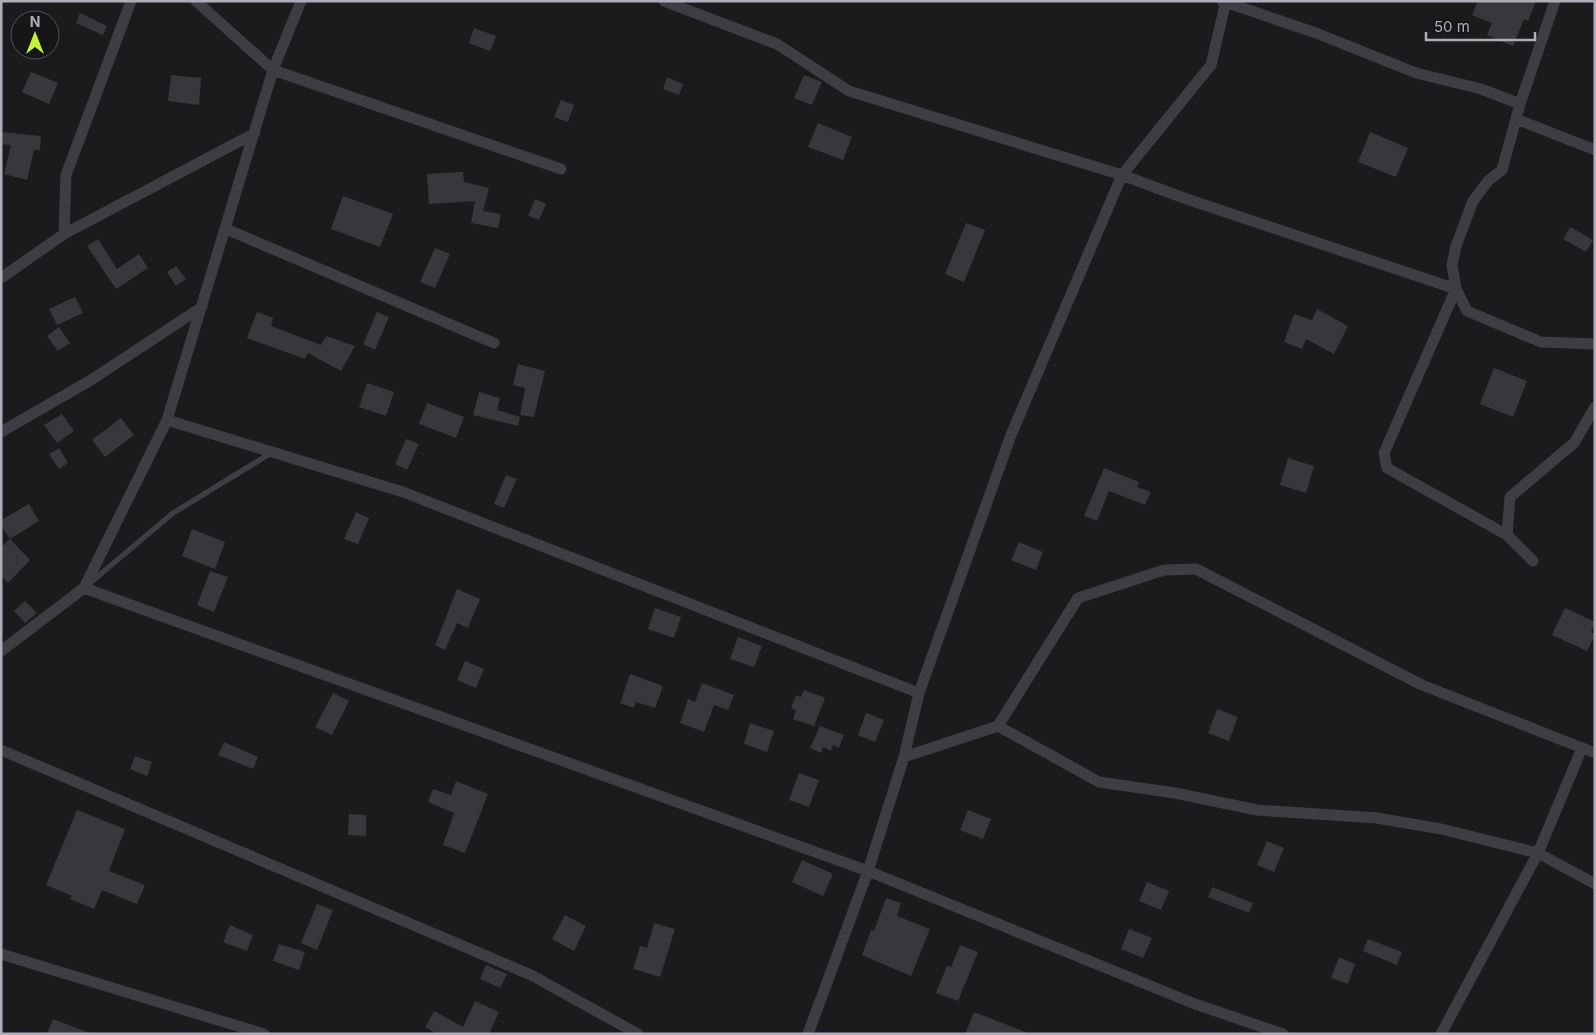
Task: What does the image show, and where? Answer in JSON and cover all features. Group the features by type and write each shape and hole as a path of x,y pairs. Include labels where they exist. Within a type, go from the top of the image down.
{"street":[{"path":"64,234 66,175 131,1"},
{"path":"196,1 273,70 561,169"},
{"path":"1,651 84,588 167,420 273,70 301,1"},
{"path":"664,1 777,44 849,91 1122,175 1184,198 1456,289"},
{"path":"1555,1 1520,104 1502,170 1488,181 1473,201 1456,246 1452,265 1456,289 1467,311 1541,342 1595,344"},
{"path":"808,1034 868,871 904,758 919,693 1010,434 1122,175 1211,66 1225,2 1316,32 1416,73 1481,89 1520,104"},
{"path":"1516,118 1595,150"},
{"path":"1,278 64,234 255,133"},
{"path":"226,230 494,343"},
{"path":"1456,289 1384,453 1387,468 1507,535 1533,561"},
{"path":"1,432 91,380 202,307"},
{"path":"1507,535 1510,497 1574,443 1595,407"},
{"path":"167,420 403,492 919,693"},
{"path":"904,758 998,726 1078,598 1164,570 1196,569 1422,685 1595,752"},
{"path":"84,588 868,871 1195,1004 1283,1034"},
{"path":"998,726 1099,782 1175,793 1257,810 1377,818 1441,829 1538,852 1595,884"},
{"path":"1441,1034 1538,852 1582,748"},
{"path":"1,750 531,975 638,1034"},
{"path":"1,954 264,1034"}],"lane":[{"path":"84,588 173,513 273,452"}],"building":[{"path":"1478,1 1536,1 1528,21 1524,19 1513,46 1487,35 1492,23 1472,15"},
{"path":"80,13 107,26 103,35 76,23"},
{"path":"474,28 496,36 490,51 469,43"},
{"path":"31,72 58,83 49,104 22,92"},
{"path":"171,75 201,78 199,105 168,101"},
{"path":"804,75 822,82 812,105 794,98"},
{"path":"667,77 683,84 679,95 663,89"},
{"path":"561,100 574,105 568,122 554,117"},
{"path":"818,123 852,137 843,160 808,147"},
{"path":"2,132 41,136 40,150 34,150 27,180 4,174 11,145 1,144"},
{"path":"1370,132 1408,148 1396,177 1358,162"},
{"path":"463,172 464,182 489,188 483,211 501,214 498,228 471,223 475,201 429,204 427,174"},
{"path":"343,196 393,214 380,247 331,229"},
{"path":"535,199 546,204 539,220 528,216"},
{"path":"966,223 985,230 964,282 945,274"},
{"path":"1570,227 1593,240 1586,252 1563,239"},
{"path":"98,239 117,269 139,254 148,268 116,289 87,246"},
{"path":"435,248 450,254 435,288 420,282"},
{"path":"176,266 186,279 176,286 167,272"},
{"path":"75,297 83,313 57,325 49,309"},
{"path":"1317,309 1348,326 1334,354 1306,339 1302,349 1284,342 1294,314 1312,320"},
{"path":"257,312 273,318 271,326 321,345 326,336 355,346 341,371 308,353 305,359 247,338"},
{"path":"377,312 389,317 375,350 363,344"},
{"path":"59,327 70,343 58,351 47,336"},
{"path":"518,364 545,371 534,417 520,415 525,388 513,385"},
{"path":"1494,368 1527,381 1513,417 1480,404"},
{"path":"367,383 394,392 386,416 359,407"},
{"path":"479,392 500,398 497,410 520,417 518,426 473,415"},
{"path":"427,403 464,417 456,438 419,424"},
{"path":"62,414 74,431 57,443 44,425"},
{"path":"121,418 134,435 105,457 92,440"},
{"path":"406,439 419,444 407,470 395,464"},
{"path":"59,448 68,463 59,469 49,454"},
{"path":"1288,458 1314,466 1306,493 1280,485"},
{"path":"1104,468 1139,482 1137,487 1151,492 1145,505 1109,491 1097,521 1084,516"},
{"path":"506,475 517,479 504,508 494,504"},
{"path":"29,504 39,521 10,539 1,526 1,520"},
{"path":"356,512 369,518 358,544 344,539"},
{"path":"192,529 225,542 215,569 182,556"},
{"path":"10,539 30,560 8,583 1,576 1,547"},
{"path":"1019,542 1043,552 1036,570 1011,560"},
{"path":"210,571 228,577 214,612 197,605"},
{"path":"457,589 480,599 468,628 457,623 445,650 435,645"},
{"path":"25,601 37,613 25,623 14,611"},
{"path":"655,608 681,617 674,638 648,629"},
{"path":"1565,608 1595,622 1591,632 1595,635 1587,651 1552,635"},
{"path":"738,637 762,646 754,667 730,659"},
{"path":"465,661 484,669 476,688 457,680"},
{"path":"630,674 663,686 655,708 636,702 634,708 620,703"},
{"path":"702,683 734,695 728,710 714,705 704,732 680,723 688,699 695,702"},
{"path":"804,690 825,698 814,726 793,719 796,710 791,708 796,695 801,697"},
{"path":"333,693 349,701 332,735 315,727"},
{"path":"1217,709 1238,717 1229,741 1208,733"},
{"path":"866,713 884,720 875,742 858,735"},
{"path":"750,723 774,731 767,752 744,744"},
{"path":"820,726 844,735 839,748 833,745 831,751 823,747 821,753 810,748"},
{"path":"224,742 258,757 253,769 218,755"},
{"path":"135,756 152,762 147,776 130,769"},
{"path":"799,773 819,780 809,807 789,800"},
{"path":"456,781 488,794 465,853 443,845 454,813 428,802 433,789 451,795"},
{"path":"77,810 125,829 109,871 145,885 137,904 102,890 94,909 70,899 72,896 46,885"},
{"path":"968,810 991,819 983,839 960,830"},
{"path":"349,814 366,815 366,836 348,835"},
{"path":"1267,841 1284,848 1274,872 1257,865"},
{"path":"802,860 833,874 823,896 792,882"},
{"path":"1147,882 1169,891 1161,910 1139,901"},
{"path":"1212,887 1253,903 1249,913 1208,897"},
{"path":"886,898 901,903 897,916 930,929 911,976 862,955 871,930 874,931"},
{"path":"317,904 333,910 317,950 301,943"},
{"path":"565,915 586,926 574,951 552,939"},
{"path":"654,923 675,929 660,977 633,969 640,946 647,948"},
{"path":"230,925 253,935 247,951 223,942"},
{"path":"1129,929 1152,938 1143,958 1121,949"},
{"path":"1368,939 1402,952 1397,965 1363,951"},
{"path":"279,944 305,952 299,970 273,961"},
{"path":"960,945 978,952 958,1001 936,993 947,966 951,967"},
{"path":"1339,957 1355,964 1348,984 1331,978"},
{"path":"486,965 507,974 500,988 480,979"},
{"path":"475,1001 499,1012 489,1034 437,1034 425,1027 434,1011 463,1027"},
{"path":"974,1012 1028,1033 1028,1034 965,1034"},
{"path":"53,1019 90,1033 90,1034 47,1034"}]}
